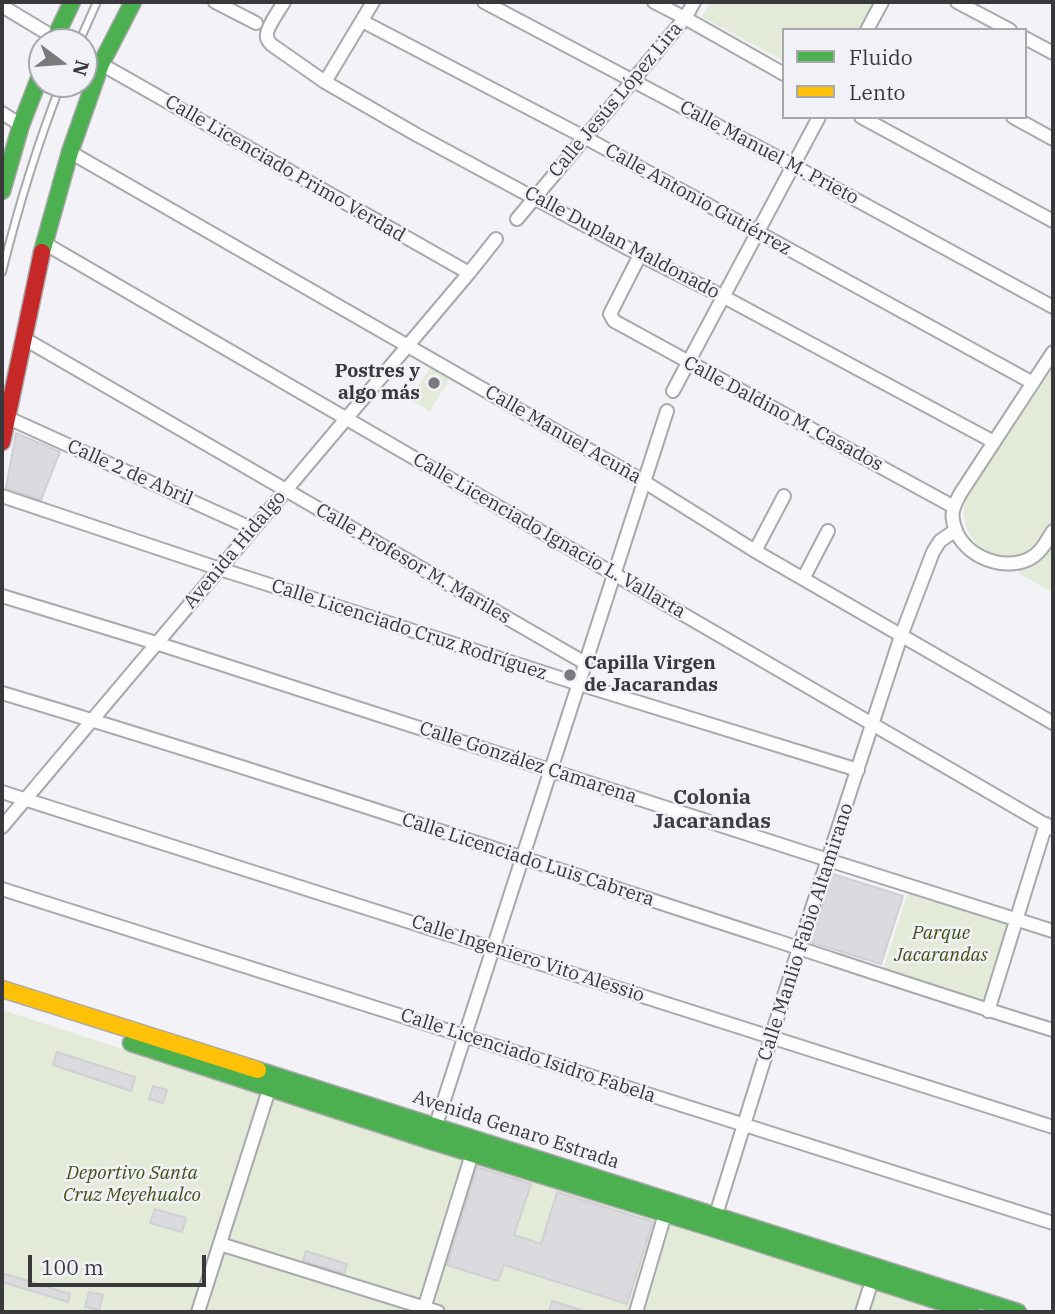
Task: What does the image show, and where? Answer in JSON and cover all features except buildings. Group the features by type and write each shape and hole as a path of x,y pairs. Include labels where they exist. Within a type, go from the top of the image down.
{"street":[{"path":"60,28 72,2"},
{"path":"2,442 44,243 70,152 101,64 133,2"},
{"path":"215,2 256,23"},
{"name":"Calle Duplan Maldonado","path":"284,2 267,34 272,45 325,82 417,135 994,442"},
{"path":"325,82 373,2"},
{"name":"Calle Manuel M. Prieto","path":"484,2 1053,307"},
{"path":"653,2 782,73"},
{"name":"Calle Jesús López Lira","path":"517,219 685,18 694,2"},
{"path":"868,28 882,2"},
{"path":"957,2 1006,28"},
{"path":"2,6 36,28"},
{"name":"Calle Antonio Gutiérrez","path":"362,21 584,138 1033,383"},
{"path":"1027,39 1053,53"},
{"name":"Calle Licenciado Primo Verdad","path":"101,64 469,273"},
{"path":"2,191 32,98"},
{"path":"2,113 22,125"},
{"path":"673,391 819,119"},
{"path":"865,119 1053,221"},
{"path":"1017,119 1053,139"},
{"name":"Calle Manuel Acuña","path":"70,152 643,481 755,551 1053,723"},
{"name":"Avenida Hidalgo","path":"2,827 496,239"},
{"name":"Calle Licenciado Ignacio L. Vallarta","path":"44,243 1050,827"},
{"name":"Calle Daldino M. Casados","path":"640,255 610,314 614,321 954,507"},
{"name":"Calle Profesor M. Mariles","path":"23,338 585,663"},
{"path":"1053,352 960,494 954,507 953,519 964,544 978,555 1005,564 1016,564 1030,559 1041,551 1053,531"},
{"path":"433,1134 667,411"},
{"name":"Calle 2 de Abril","path":"6,417 253,528"},
{"name":"Calle Licenciado Cruz Rodríguez","path":"2,496 579,684 858,770"},
{"path":"755,551 784,496"},
{"name":"Calle Manlio Fabio Altamirano","path":"714,1221 799,948 901,636 933,552 940,541 956,530"},
{"path":"803,579 828,531"},
{"name":"Calle González Camarena","path":"2,596 1053,930"},
{"name":"Calle Licenciado Luis Cabrera","path":"2,693 1053,1030"},
{"name":"Calle Ingeniero Vito Alessio","path":"2,792 1053,1127"},
{"path":"988,1010 1016,918 1050,827"},
{"name":"Calle Licenciado Isidro Fabela","path":"2,889 1053,1223"},
{"name":"Avenida Genaro Estrada","path":"2,989 433,1134 471,1154 665,1214 714,1221 972,1312"},
{"name":"Avenida Genaro Estrada","path":"2,1001 1018,1312"},
{"path":"198,1312 267,1096"},
{"path":"424,1310 471,1154"},
{"path":"636,1312 665,1214"},
{"path":"220,1244 424,1310 438,1312"},
{"path":"862,1312 869,1290"}],"lane":[{"path":"85,28 97,2"},
{"path":"2,272 29,176 56,98"}],"green space":[{"path":"710,2 874,2 860,28 782,28 782,60 702,17"},
{"path":"431,366 450,378 430,411 409,400"},
{"path":"1053,367 1052,523 1033,549 1013,557 993,554 975,542 969,533 964,516 965,497"},
{"path":"1053,540 1053,593 1016,569 1039,559"},
{"name":"Parque Jacarandas","path":"910,887 1015,918 988,1009 882,973"},
{"name":"Deportivo Santa Cruz Meyehualco","path":"2,1010 531,1181 663,1220 940,1312 2,1312"}],"traffic: fast":[{"path":"60,28 72,2"},
{"path":"42,252 70,152 101,64 133,2"},
{"path":"2,191 32,98"},
{"path":"131,1043 972,1312"},
{"path":"258,1070 1018,1312"}],"traffic: slow":[{"path":"2,989 258,1070"}],"traffic: jam":[{"path":"2,442 42,252"}],"place":[{"name":"Postres y algo más","path":"434,383"},
{"name":"Capilla Virgen de Jacarandas","path":"570,675"}],"district":[{"name":"Colonia Jacarandas","path":"712,810"}]}
